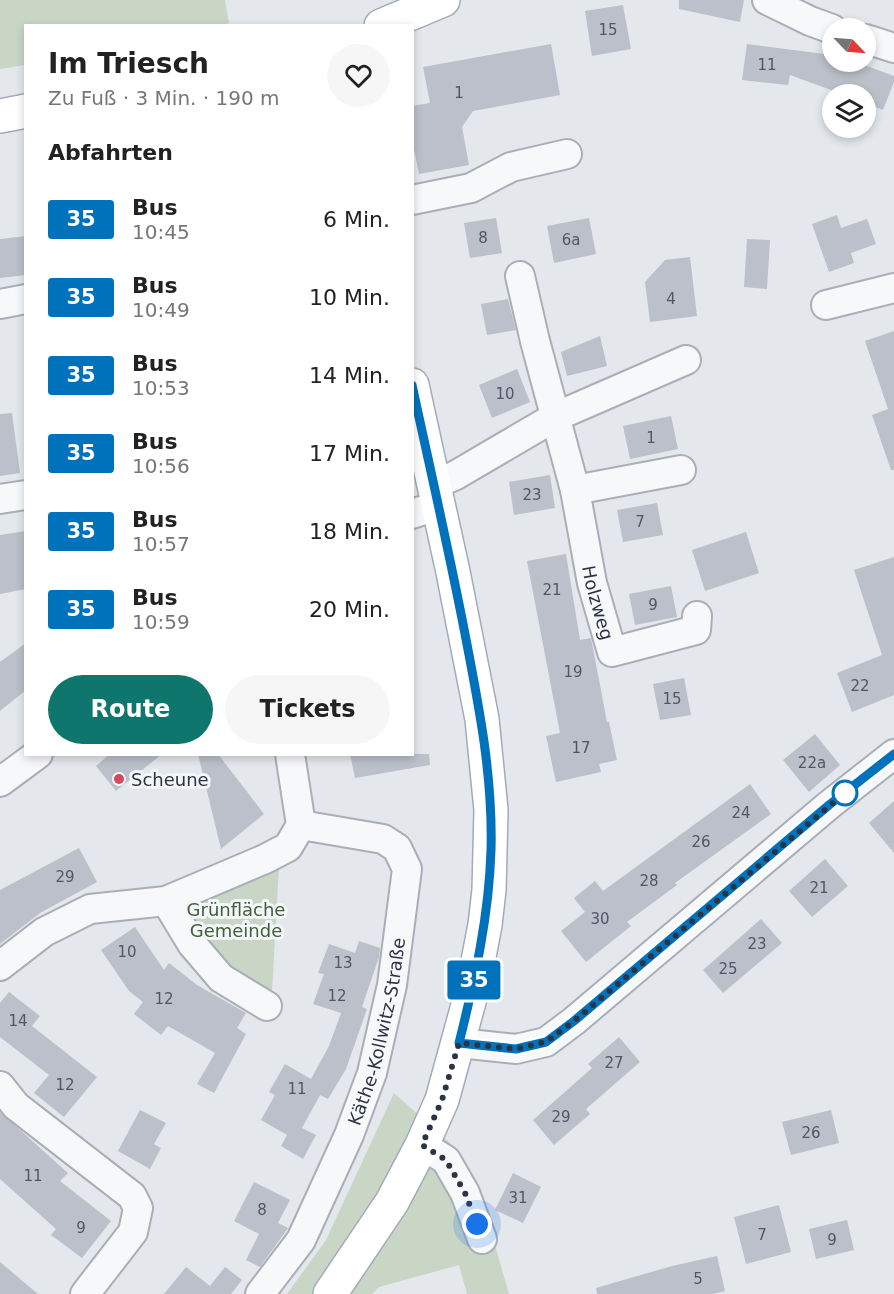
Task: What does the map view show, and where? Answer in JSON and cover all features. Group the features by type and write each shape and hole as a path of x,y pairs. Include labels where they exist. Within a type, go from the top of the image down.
{"main road":[{"path":"386,24 443,0"},
{"path":"0,116 24,111"},
{"path":"330,1294 392,1202 422,1145 442,1100 473,987 485,925 491,810 482,719 428,501 414,400"}],"street":[{"path":"767,0 822,25"},
{"path":"876,42 894,48"},
{"path":"414,200 471,188 511,167 567,154"},
{"name":"Holzweg","path":"520,276 575,490 592,583 612,652 696,630 698,616"},
{"path":"826,305 894,288"},
{"path":"0,304 24,299"},
{"path":"428,501 456,474 555,417 686,360"},
{"path":"575,490 681,470"},
{"path":"0,499 24,495"},
{"path":"459,1043 516,1049 546,1042 574,1021 829,805 894,754"},
{"path":"0,782 35,756"},
{"path":"0,966 44,932 90,909 166,901 288,847 301,825 290,756"},
{"name":"Käthe-Kollwitz-Straße","path":"261,1294 301,1240 349,1135 372,1072 392,985 407,869 397,848 384,839 301,825"},
{"path":"166,901 192,944 221,978 267,1006"},
{"path":"0,1086 16,1106 132,1196 138,1208 133,1232 85,1294"},
{"path":"422,1145 446,1160 465,1193 482,1239"}],"green space":[{"path":"0,0 225,0 229,23 225,24 24,24 24,65 0,69"},
{"name":"Grünfläche Gemeinde","path":"279,866 272,991 227,969 191,924 191,908 212,886"},
{"path":"394,1093 450,1143 487,1218 509,1294 467,1294 459,1265 379,1287 372,1294 287,1294 326,1240"}],"building":[{"path":"679,0 744,0 740,22 679,9"},
{"path":"623,5 631,49 592,56 585,11"},
{"path":"551,44 560,95 473,111 462,127 469,165 419,174 414,149 414,106 430,103 423,67"},
{"path":"747,44 822,54 822,72 876,72 876,69 894,76 894,82 883,110 876,107 876,84 822,84 822,87 790,75 788,85 742,80"},
{"path":"837,215 841,228 867,219 876,244 851,253 854,263 829,272 812,224"},
{"path":"496,218 502,253 470,258 464,223"},
{"path":"589,218 596,254 554,263 547,226"},
{"path":"24,236 24,275 0,278 0,239"},
{"path":"747,239 770,240 767,289 744,287"},
{"path":"690,257 697,316 650,322 645,282 665,260"},
{"path":"508,299 516,330 487,335 481,304"},
{"path":"894,331 894,470 891,470 872,415 888,409 865,341"},
{"path":"600,336 607,366 567,376 561,352"},
{"path":"517,369 530,402 492,418 479,385"},
{"path":"12,413 20,473 0,476 0,414"},
{"path":"671,416 678,449 630,459 623,426"},
{"path":"550,475 555,508 514,515 509,482"},
{"path":"657,503 663,535 623,542 617,510"},
{"path":"24,531 24,589 0,594 0,535"},
{"path":"746,532 759,573 705,591 692,550"},
{"path":"566,554 580,640 591,638 607,722 609,722 617,760 599,764 601,772 556,782 546,736 560,733 527,561"},
{"path":"894,557 894,695 852,712 837,673 882,655 854,570"},
{"path":"671,586 677,617 635,625 629,594"},
{"path":"24,644 24,692 0,711 0,662"},
{"path":"684,678 691,715 660,720 653,684"},
{"path":"815,734 840,765 809,792 783,760"},
{"path":"429,754 430,765 355,778 350,756"},
{"name":"Scheune","path":"108,756 160,756 116,791 96,766"},
{"path":"198,756 220,756 264,814 221,849"},
{"path":"750,784 771,814 675,883 677,885 627,922 631,926 586,962 561,931 585,912 574,898 595,881 603,891"},
{"path":"894,801 894,853 869,823"},
{"path":"79,848 97,882 40,913 0,944 0,890"},
{"path":"825,859 848,886 812,917 789,891"},
{"path":"761,919 782,943 723,993 703,970"},
{"path":"135,927 164,970 169,963 197,985 246,1013 237,1028 246,1034 214,1093 197,1084 215,1053 168,1026 161,1035 134,1014 143,1002 129,991 101,950"},
{"path":"359,941 380,948 362,1007 367,1009 346,1069 328,1099 320,1095 302,1128 316,1135 303,1159 281,1146 287,1135 261,1120 275,1095 269,1092 285,1064 311,1079 329,1046 341,1013 313,1004 324,974 318,973 329,944 355,953"},
{"path":"9,992 40,1016 32,1026 97,1077 64,1117 34,1093 49,1075 0,1037 0,1003"},
{"path":"619,1037 640,1062 586,1109 590,1114 554,1145 533,1120 592,1068 588,1064"},
{"path":"140,1110 166,1123 154,1144 161,1148 150,1169 118,1151"},
{"path":"831,1110 839,1143 791,1155 782,1122"},
{"path":"0,1112 68,1173 60,1181 111,1221 82,1258 51,1235 56,1229 0,1179"},
{"path":"513,1173 541,1187 523,1223 495,1210"},
{"path":"254,1182 290,1200 278,1223 288,1228 260,1267 246,1260 259,1234 234,1221"},
{"path":"779,1205 791,1252 746,1264 734,1217"},
{"path":"847,1220 854,1250 816,1259 809,1229"},
{"path":"717,1256 725,1291 713,1294 597,1294 596,1288 672,1266"},
{"path":"0,1262 38,1294 0,1294"},
{"path":"186,1267 210,1286 225,1267 242,1280 231,1294 164,1294"}],"bus line":[{"name":"35","path":"414,394 453,572 482,719 488,765 491,810 489,890 473,987 459,1043 516,1049 546,1042 574,1021 829,805 894,754"}],"place":[{"name":"Scheune","path":"119,779"}],"route":[{"path":"477,1224 465,1193 446,1160 422,1145 442,1100 459,1043 516,1049 546,1042 845,793"}]}
